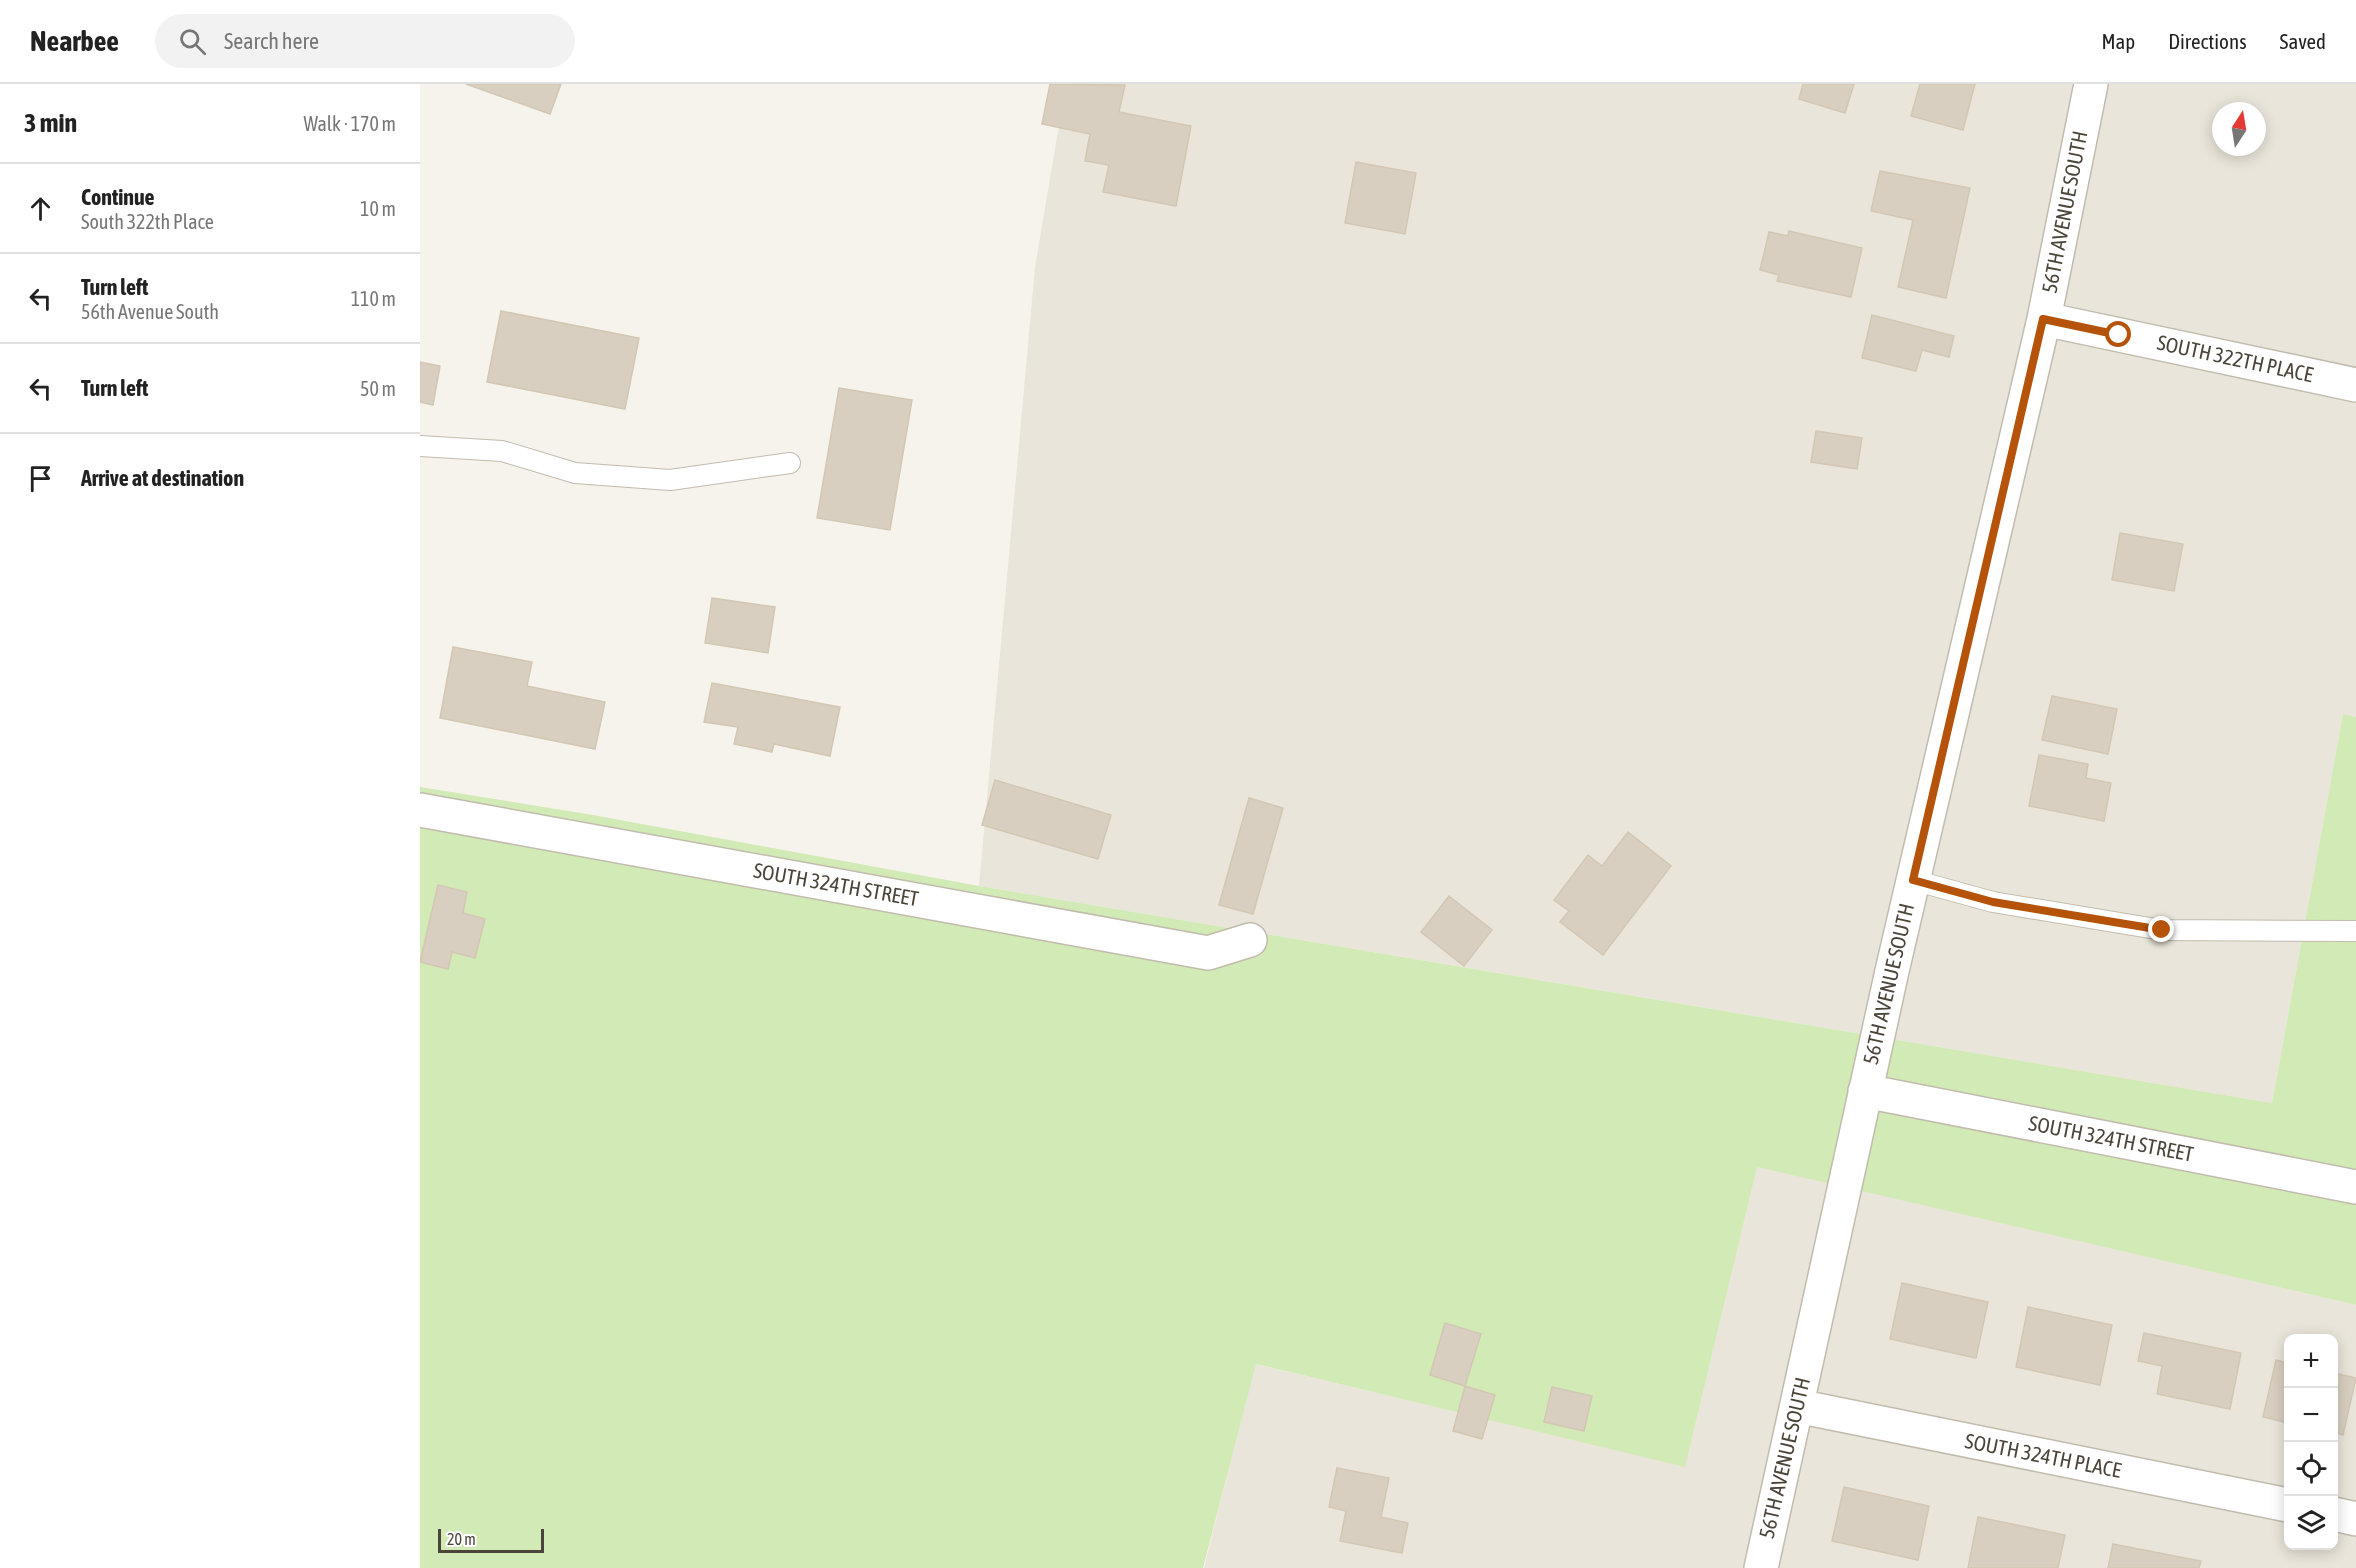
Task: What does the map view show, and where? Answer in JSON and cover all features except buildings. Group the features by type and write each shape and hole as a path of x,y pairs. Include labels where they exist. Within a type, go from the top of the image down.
{"street":[{"name":"56TH AVENUE SOUTH","path":"1761,1568 1913,880 2043,319 2091,84"},
{"name":"SOUTH 322TH PLACE","path":"2043,319 2356,385"},
{"name":"SOUTH 324TH STREET","path":"420,810 1208,953 1250,940"},
{"name":"SOUTH 324TH STREET","path":"1866,1090 2356,1188"},
{"name":"SOUTH 324TH PLACE","path":"1797,1406 2284,1504"},
{"path":"2338,1515 2356,1519"}],"lane":[{"path":"420,446 502,452 575,473 670,480 790,463"},
{"path":"1913,880 1993,902 2162,930 2356,931"}],"shaded area":[{"path":"1066,84 2356,84 2356,717 2343,714 2272,1103 979,886 1035,267"},
{"path":"1757,1166 2356,1305 2356,1568 1204,1568 1255,1364 1685,1466"}],"green space":[{"path":"2343,714 2356,717 2356,1305 1757,1167 1685,1467 1256,1364 1203,1568 420,1568 420,787 593,815 979,886 2272,1103"}],"route":[{"path":"2119,335 2043,319 1913,880 1993,902 2162,930"}]}
